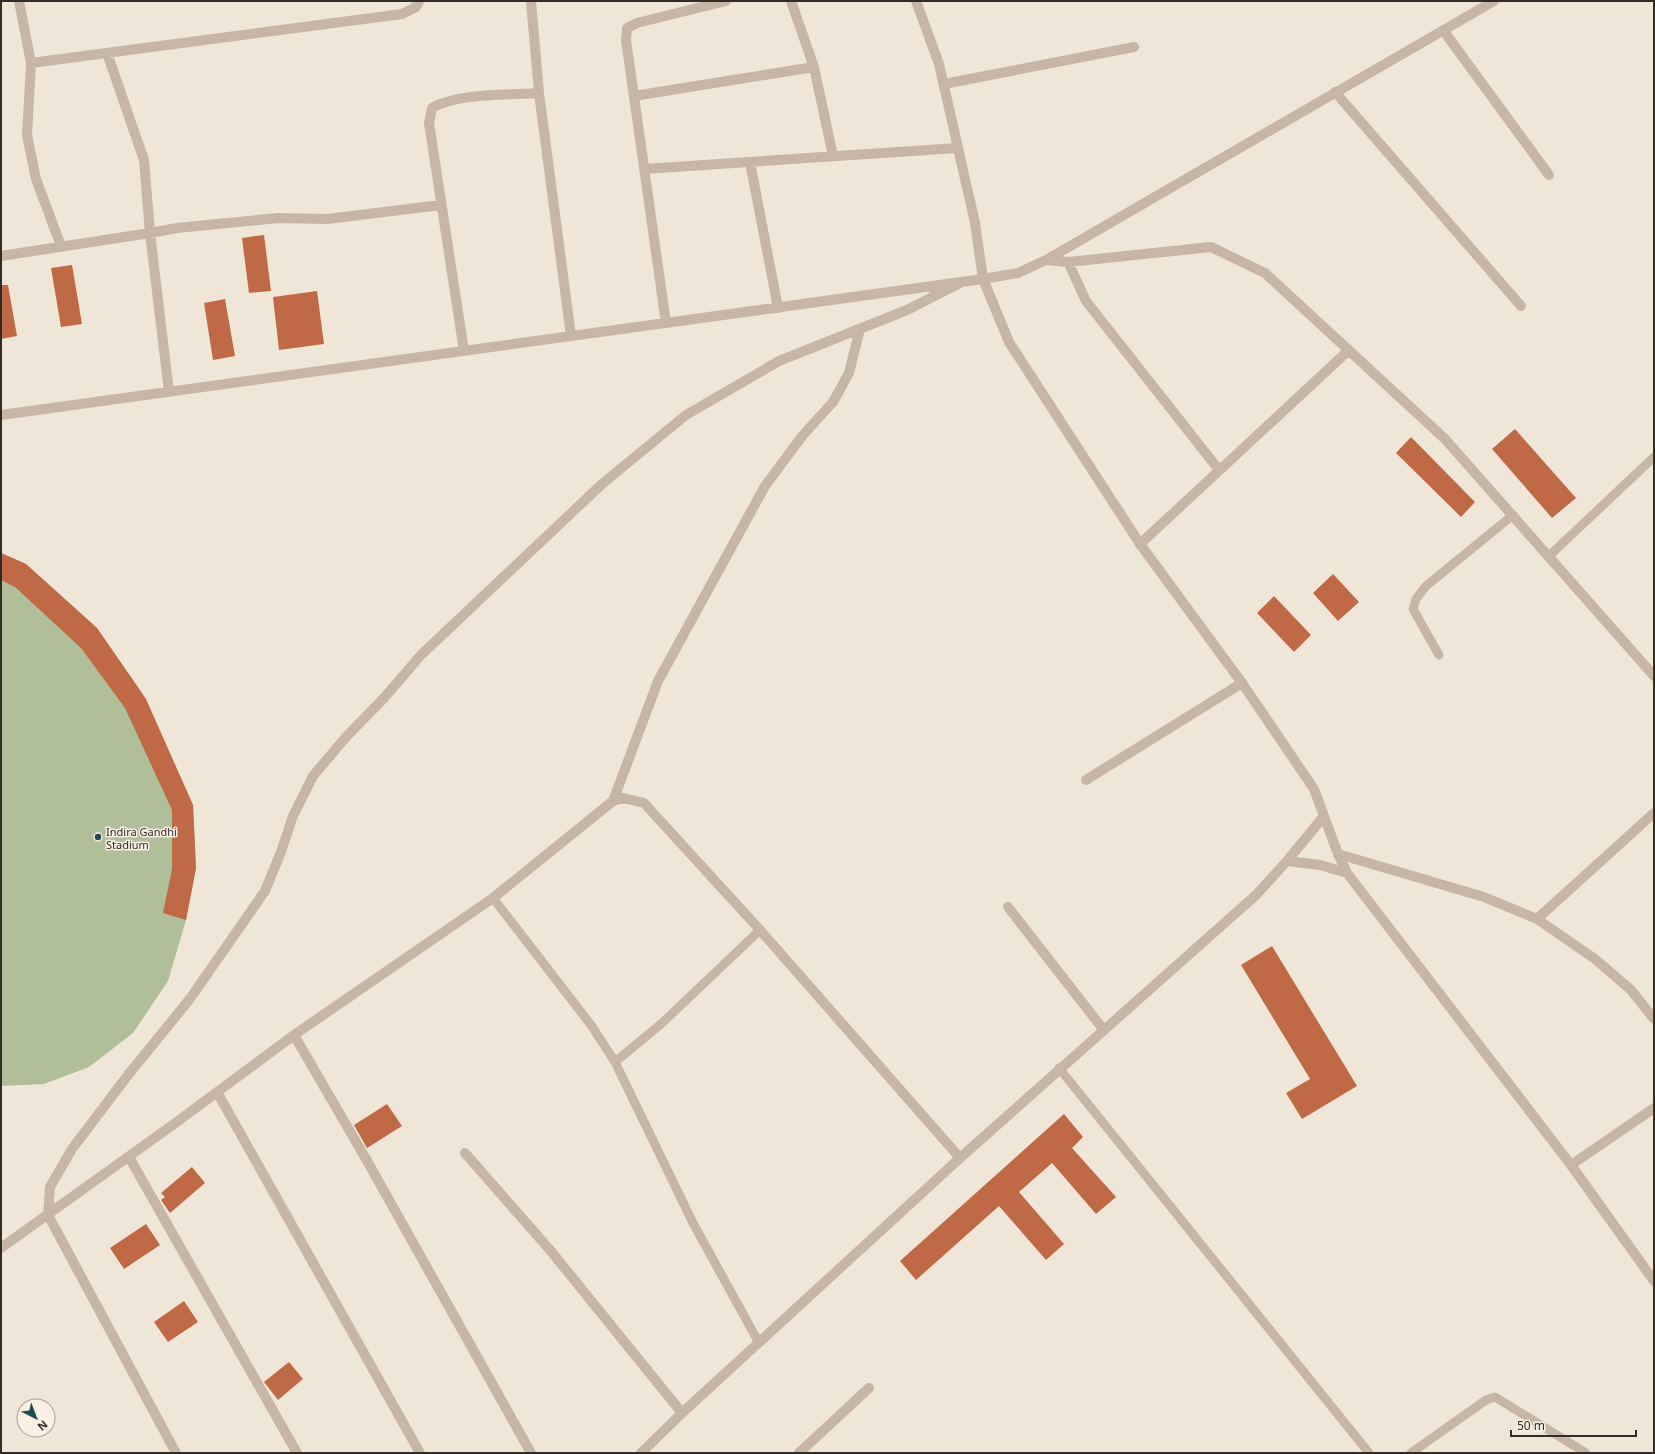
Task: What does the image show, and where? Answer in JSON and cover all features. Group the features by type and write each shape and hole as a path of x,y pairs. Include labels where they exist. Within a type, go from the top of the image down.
{"street":[{"path":"19,1 32,63 27,135 36,179 61,246"},
{"path":"32,63 402,14 416,7 419,1"},
{"path":"531,1 539,93 571,336"},
{"path":"666,323 626,40 627,28 637,23 726,1"},
{"path":"791,1 814,67 833,156"},
{"path":"916,1 939,64 944,84 975,222 983,279 1009,342 1140,544 1242,683 1314,789 1338,854 1347,873 1570,1165 1654,1281"},
{"path":"1,415 778,308 1018,273 1046,260 1494,1"},
{"path":"1443,30 1549,175"},
{"path":"944,84 1134,47"},
{"path":"107,53 144,160 150,233 169,392"},
{"path":"634,96 814,67"},
{"path":"1335,92 1521,306"},
{"path":"464,351 441,205 430,123 432,108 442,102 467,98 539,93"},
{"path":"644,169 958,148"},
{"path":"750,162 778,308"},
{"path":"1,256 177,228 278,218 327,219 441,205"},
{"path":"1046,260 1068,262 1211,247 1264,273 1445,439 1652,669"},
{"path":"1068,262 1086,301 1219,470"},
{"path":"176,1453 48,1214 50,1188 72,1149 128,1075 189,1000 265,891 281,852 293,816 313,776 346,737 384,698 421,655 602,484 686,415 779,361 907,310 962,282"},
{"path":"613,801 658,681 765,486 803,435 833,402 849,373 860,329"},
{"path":"1140,544 1349,350"},
{"path":"1086,780 1242,683"},
{"path":"1,1248 129,1157 294,1035 493,898 613,801 623,798 644,803 760,930 960,1158"},
{"path":"1537,919 1654,813"},
{"path":"641,1453 682,1413 1059,1068 1256,895 1287,862 1324,816"},
{"path":"1338,854 1484,897 1537,919 1595,959 1631,990 1654,1019"},
{"path":"1287,862 1320,865 1347,873"},
{"path":"1008,907 1103,1029"},
{"path":"294,1035 366,1159 531,1453"},
{"path":"217,1092 420,1453"},
{"path":"1570,1165 1654,1108"},
{"path":"465,1153 550,1250 682,1413"},
{"path":"129,1157 297,1453"},
{"path":"799,1453 869,1388"}],"lane":[{"path":"1549,556 1654,457"},
{"path":"1439,656 1413,609 1416,599 1426,586 1513,515"},
{"path":"493,898 591,1025 615,1062 694,1223 759,1343"},
{"path":"615,1062 661,1024 760,930"},
{"path":"1059,1068 1369,1453"},
{"path":"1411,1453 1486,1400 1495,1397 1586,1453"}],"green space":[{"name":"Indira Gandhi Stadium","path":"1,553 26,564 97,628 142,693 193,805 196,868 186,920 168,981 133,1033 89,1067 44,1084 1,1086"}],"building":[{"path":"264,235 271,291 249,293 242,238"},
{"path":"72,265 82,324 61,327 51,268"},
{"path":"1,285 8,285 17,336 1,339"},
{"path":"317,291 324,344 279,350 273,297"},
{"path":"225,299 235,356 213,360 204,303"},
{"path":"1515,429 1576,498 1552,518 1492,449"},
{"path":"1411,437 1475,502 1461,517 1396,453"},
{"path":"1,553 26,564 97,628 146,699 193,805 196,868 186,920 163,913 172,869 172,810 125,708 81,648 15,587 1,580"},
{"path":"1333,574 1359,602 1338,621 1313,593"},
{"path":"1274,596 1311,635 1294,652 1257,613"},
{"path":"1272,946 1357,1086 1302,1119 1286,1093 1310,1079 1241,965"},
{"path":"387,1104 402,1126 367,1148 354,1125"},
{"path":"1064,1114 1083,1137 1072,1148 1116,1197 1096,1214 1052,1163 1019,1192 1064,1244 1046,1260 999,1206 916,1280 900,1261"},
{"path":"192,1167 205,1183 170,1213 161,1200 165,1197 161,1193"},
{"path":"146,1224 160,1245 124,1269 110,1248"},
{"path":"184,1301 198,1322 168,1342 154,1322"},
{"path":"289,1362 303,1379 278,1400 264,1382"}],"place":[{"name":"Indira Gandhi Stadium","path":"98,837"}]}
